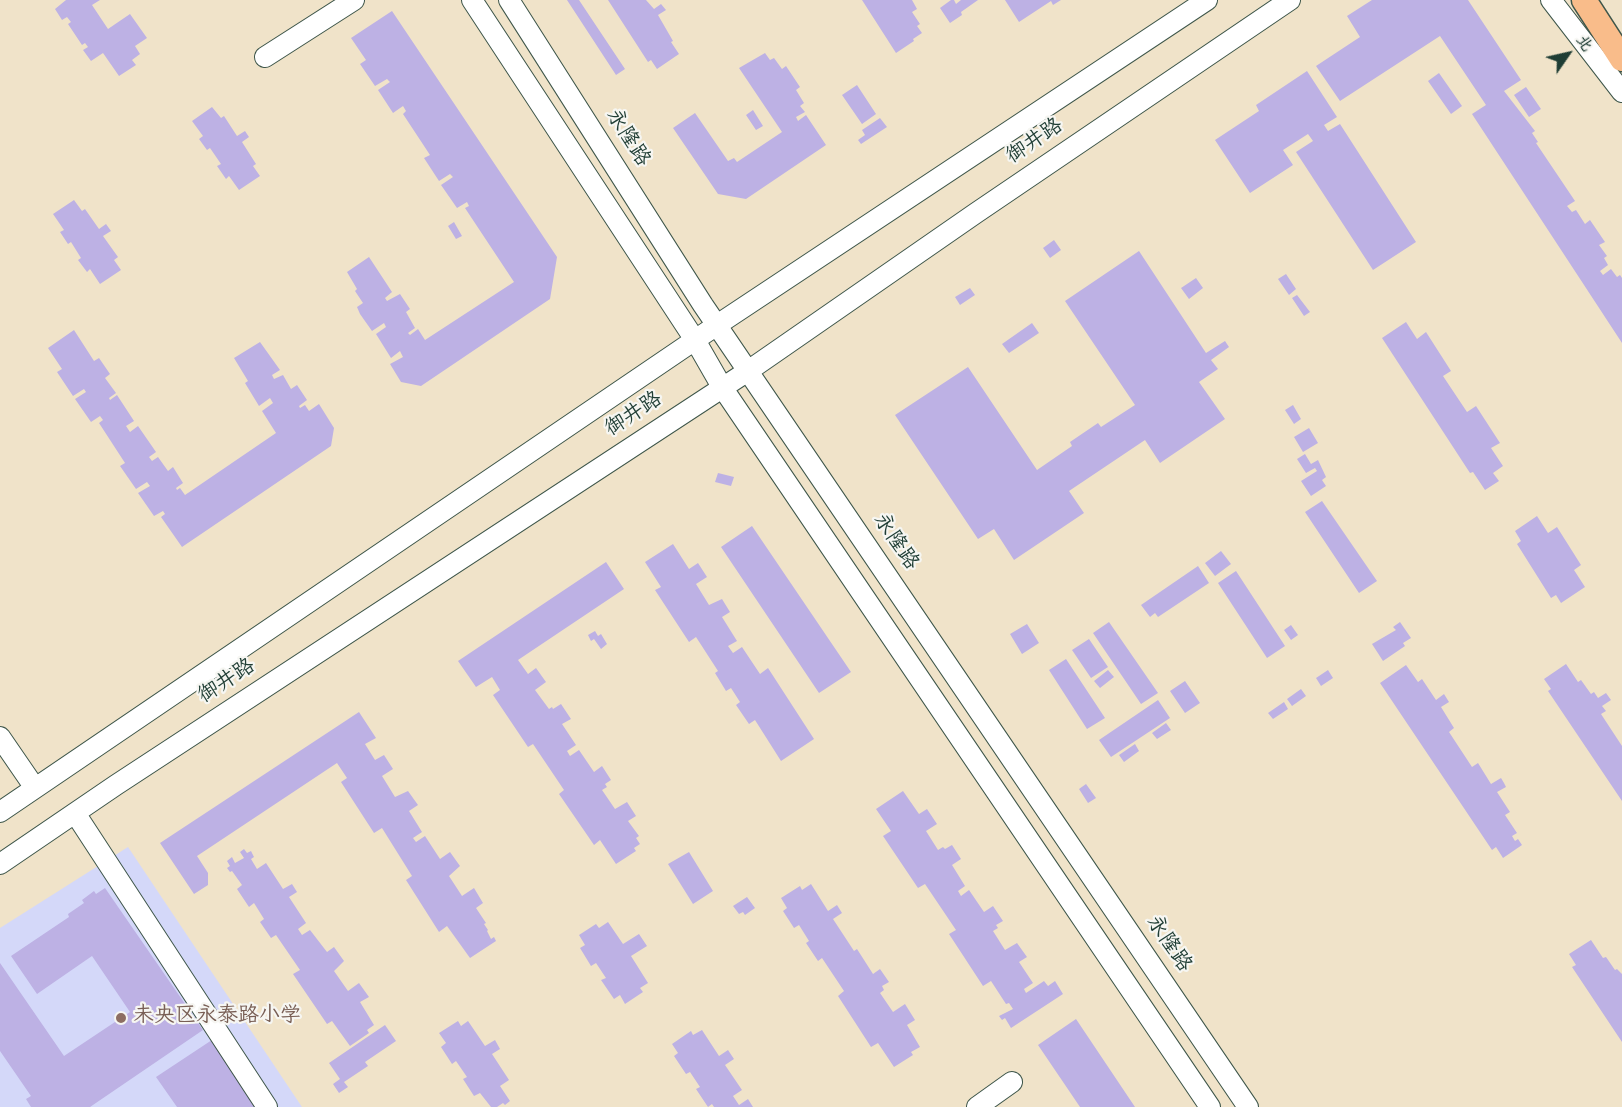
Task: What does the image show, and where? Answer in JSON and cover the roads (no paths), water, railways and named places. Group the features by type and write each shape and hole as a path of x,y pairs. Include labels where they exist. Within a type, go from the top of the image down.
{"main road":[{"path":"1584,0 1622,59"}],"street":[{"path":"265,57 354,0"},
{"path":"472,0 695,340 722,387 1210,1107"},
{"name":"永隆路","path":"509,0 717,325 1248,1107"},
{"name":"御井路","path":"0,812 717,325 1207,0"},
{"name":"御井路","path":"0,864 748,371 1290,0"},
{"path":"1551,0 1622,92"},
{"path":"0,737 35,788"},
{"path":"75,813 267,1107"},
{"path":"977,1107 1012,1082"}],"place":[{"name":"未央区永泰路小学","path":"121,1018"}]}
